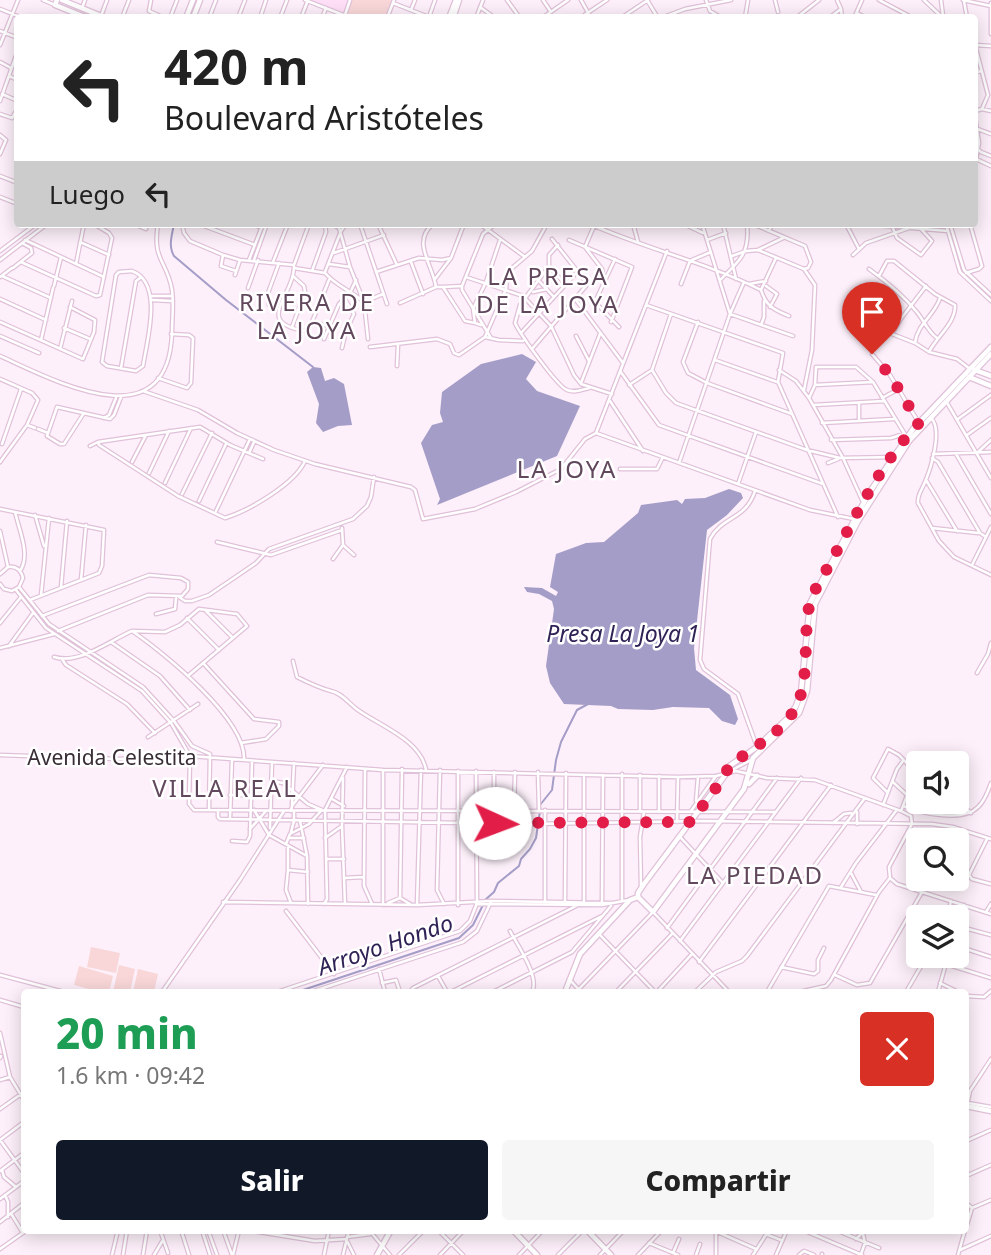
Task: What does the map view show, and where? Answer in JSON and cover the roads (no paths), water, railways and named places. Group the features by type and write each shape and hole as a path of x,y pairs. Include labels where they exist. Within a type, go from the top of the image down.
{"street":[{"path":"0,45 18,0"},
{"path":"43,0 82,8 96,14"},
{"path":"82,8 85,0"},
{"path":"150,0 149,11 155,14"},
{"path":"307,0 340,14"},
{"path":"411,10 415,0"},
{"path":"477,14 483,0"},
{"path":"542,0 551,12"},
{"path":"548,14 568,0"},
{"path":"581,0 588,12"},
{"path":"585,14 607,0"},
{"path":"627,14 647,0"},
{"path":"706,0 710,11 715,14"},
{"path":"668,14 728,0"},
{"path":"775,0 778,12"},
{"path":"801,14 819,0"},
{"path":"837,0 842,14"},
{"path":"879,0 905,14"},
{"path":"923,0 939,14"},
{"path":"964,0 991,4 991,34"},
{"path":"394,1 422,14"},
{"path":"856,13 861,1"},
{"path":"480,7 490,14"},
{"path":"324,14 326,8"},
{"path":"0,9 12,14"},
{"path":"835,14 842,9"},
{"path":"0,31 14,36"},
{"path":"978,58 988,97 982,109"},
{"path":"0,62 11,68"},
{"path":"0,101 14,63"},
{"path":"9,76 14,78"},
{"path":"984,79 991,76"},
{"path":"0,84 5,86"},
{"path":"2,94 14,99"},
{"path":"978,110 991,111"},
{"path":"0,135 6,138 0,154"},
{"path":"0,251 31,228"},
{"path":"0,260 42,228"},
{"path":"76,264 83,228"},
{"path":"21,262 96,296 101,293 111,235 100,228"},
{"path":"0,356 77,390 118,397 143,391 158,378 169,358 172,334 172,288 156,253 158,228"},
{"path":"183,228 190,241 240,260 273,262 325,273 330,280 351,291 364,302"},
{"path":"210,228 255,245"},
{"path":"254,260 255,245 263,228"},
{"path":"248,288 263,228"},
{"path":"273,262 286,228"},
{"path":"278,310 293,276 308,228"},
{"path":"312,271 326,228"},
{"path":"325,273 334,253 339,228"},
{"path":"339,228 350,267 364,302 368,339"},
{"path":"361,228 387,304"},
{"path":"380,228 397,265"},
{"path":"429,228 423,234 426,258 436,287"},
{"path":"435,279 451,258 462,228"},
{"path":"370,347 441,340 450,344 457,355 485,337 506,289 506,278 511,269 534,247 545,228"},
{"path":"586,247 594,228"},
{"path":"605,228 716,269 761,290"},
{"path":"634,228 638,242"},
{"path":"692,228 705,234"},
{"path":"703,228 730,314"},
{"path":"724,228 736,279"},
{"path":"720,280 746,251 747,228"},
{"path":"762,228 805,246 811,262 808,268 804,269"},
{"path":"848,228 859,249"},
{"path":"892,228 894,234 921,255 932,241 921,229"},
{"path":"853,255 873,241 909,228 948,230 965,278 991,301"},
{"path":"949,228 960,265 991,295"},
{"path":"966,273 982,266 971,228"},
{"path":"484,327 462,288 486,229 525,257"},
{"path":"707,240 726,233"},
{"path":"334,253 384,235"},
{"path":"732,256 758,250 784,237"},
{"path":"532,349 586,286 586,282 552,239"},
{"path":"475,323 473,309 500,240"},
{"path":"569,240 633,269 611,322"},
{"path":"1,276 31,254 33,249 24,242"},
{"path":"24,242 104,276"},
{"path":"80,242 109,255"},
{"path":"558,245 549,255 549,266 518,309 515,323 524,341 562,387 575,392 589,388"},
{"path":"586,247 602,269 604,282"},
{"path":"758,250 804,269 815,285 812,350 804,390"},
{"path":"143,391 198,410 252,440 305,461 413,488 423,519 475,509 561,469 577,448 596,433 667,251"},
{"path":"681,284 691,260 711,252"},
{"path":"223,254 221,264 236,273 240,260"},
{"path":"41,340 61,257"},
{"path":"764,317 761,290 776,257"},
{"path":"376,272 426,258 451,258"},
{"path":"615,259 595,302 611,322 619,327"},
{"path":"879,276 887,261 891,260 956,307 951,321 929,352"},
{"path":"411,261 423,295"},
{"path":"279,263 268,293 269,305 278,310 283,324 303,332 312,321 330,280"},
{"path":"329,264 350,267"},
{"path":"549,266 565,284"},
{"path":"869,269 899,291 937,338"},
{"path":"132,271 142,278 151,298 143,366 136,372 107,366 102,362 118,272 132,271"},
{"path":"521,334 578,271"},
{"path":"1,276 51,298"},
{"path":"292,327 306,292 304,286 293,276"},
{"path":"466,277 506,289 525,298 551,326 581,384 612,394"},
{"path":"121,368 135,281 142,278"},
{"path":"324,339 356,280"},
{"path":"538,280 554,297"},
{"path":"746,283 765,283 777,294 761,325"},
{"path":"679,463 730,314 746,283"},
{"path":"342,348 354,314 345,297 343,286"},
{"path":"926,286 892,334 929,352 957,359 971,373 991,386"},
{"path":"400,303 436,287 462,288"},
{"path":"443,287 463,319 484,327 491,338"},
{"path":"530,293 547,289"},
{"path":"364,302 383,294"},
{"path":"151,298 172,296"},
{"path":"915,343 916,334 937,307 940,297"},
{"path":"151,298 172,302"},
{"path":"0,299 46,320"},
{"path":"576,300 624,363"},
{"path":"60,349 72,301"},
{"path":"764,301 771,308 789,316"},
{"path":"646,305 781,352 784,356 778,383 838,517"},
{"path":"0,322 83,359 95,320 70,307"},
{"path":"629,385 652,370 671,314"},
{"path":"730,314 793,336"},
{"path":"312,321 330,326"},
{"path":"698,322 683,365 692,376 792,414"},
{"path":"64,328 91,340"},
{"path":"158,378 187,388 191,383 193,338 189,335 172,334"},
{"path":"581,384 600,334"},
{"path":"0,336 39,353"},
{"path":"576,336 589,361"},
{"path":"485,337 524,341"},
{"path":"397,366 398,345"},
{"path":"726,774 753,758 799,713 805,698 810,603 854,519 895,457 957,390 991,347"},
{"path":"872,354 899,389 919,423"},
{"path":"807,651 816,600 905,435 991,354"},
{"path":"715,360 778,383"},
{"path":"809,398 815,385 818,366 853,365 873,382 905,435"},
{"path":"652,370 673,400 756,432 807,450 841,458 895,457"},
{"path":"779,370 796,380 804,390 863,502"},
{"path":"620,371 657,424 823,484"},
{"path":"971,373 991,376"},
{"path":"0,387 1,380 38,397 27,425 0,462"},
{"path":"815,385 873,382"},
{"path":"10,448 1,444 21,389"},
{"path":"813,405 883,400 899,389"},
{"path":"84,413 64,444 48,438 57,407 84,413 103,418 109,415 118,397"},
{"path":"958,419 990,397"},
{"path":"610,401 643,451"},
{"path":"946,401 991,478"},
{"path":"859,402 859,421"},
{"path":"931,418 937,426 932,456 917,501 939,541 956,559 991,575"},
{"path":"967,435 991,418"},
{"path":"822,423 894,419"},
{"path":"27,425 48,433"},
{"path":"90,446 97,442 200,427 262,459"},
{"path":"165,483 191,428"},
{"path":"149,473 169,431"},
{"path":"738,484 756,432"},
{"path":"182,494 212,433"},
{"path":"596,433 810,510 854,519"},
{"path":"132,462 146,435"},
{"path":"831,440 905,435"},
{"path":"216,511 252,440"},
{"path":"977,453 991,440"},
{"path":"97,442 178,496 225,518 289,482 305,461"},
{"path":"199,501 227,443"},
{"path":"932,456 991,452"},
{"path":"956,454 991,514"},
{"path":"932,456 980,533 986,537"},
{"path":"620,469 657,469 663,457"},
{"path":"828,463 841,458"},
{"path":"0,648 56,633 148,595 192,601 209,595 273,548 342,527 367,506 374,477"},
{"path":"926,480 957,531"},
{"path":"755,491 751,504 717,528 710,539 700,660 704,668 738,694 757,747"},
{"path":"0,509 104,530 102,566 99,573 29,601"},
{"path":"15,512 25,554 20,571"},
{"path":"35,516 44,547"},
{"path":"41,595 49,518"},
{"path":"61,587 67,521"},
{"path":"81,580 86,525"},
{"path":"333,559 343,545 342,527"},
{"path":"972,566 991,527"},
{"path":"933,528 980,533"},
{"path":"0,531 8,567"},
{"path":"217,542 264,554"},
{"path":"343,545 354,555"},
{"path":"0,574 8,567 20,571 23,581 18,589"},
{"path":"42,616 149,575 185,580 188,589 185,594 177,597"},
{"path":"0,584 4,589"},
{"path":"4,589 18,589 56,633 143,687 192,746 207,752 211,758 209,810"},
{"path":"0,594 4,589"},
{"path":"18,589 33,613 56,633 142,691 173,722 190,756 189,804 194,810 284,811 344,808 776,812"},
{"path":"0,623 21,597"},
{"path":"156,614 175,609 177,597"},
{"path":"204,609 233,638"},
{"path":"54,657 62,659 85,654 132,631 166,632 180,625 196,610 236,613 243,619 247,626 188,676"},
{"path":"9,646 33,613"},
{"path":"187,618 219,650"},
{"path":"132,631 160,650 188,676 229,722 244,750 244,760"},
{"path":"111,642 149,667 190,710"},
{"path":"977,673 991,643"},
{"path":"62,659 66,665 127,704 155,733"},
{"path":"293,661 297,677 343,697 360,712 402,738 422,757 426,769"},
{"path":"203,663 254,719 279,722 279,726 268,738 241,743"},
{"path":"566,989 580,954 642,885 691,822 730,765 757,747 795,709 806,664"},
{"path":"148,737 198,704"},
{"path":"188,750 192,746"},
{"path":"888,793 874,781 874,777 888,749 899,755 906,764"},
{"name":"Avenida Celestita","path":"0,755 118,759 190,756 383,770 678,777 726,774"},
{"path":"745,787 753,758"},
{"path":"230,820 232,760"},
{"path":"232,841 247,842 252,810 252,761"},
{"path":"883,805 897,769 903,761"},
{"path":"269,833 272,822 272,762"},
{"path":"292,904 286,890 287,845 294,821 294,763"},
{"path":"292,810 323,765"},
{"path":"289,836 324,810 347,767"},
{"path":"365,769 364,886 372,904"},
{"path":"400,898 402,769"},
{"path":"417,905 421,769"},
{"path":"383,770 385,904"},
{"path":"440,770 437,890 444,905"},
{"path":"457,905 458,770"},
{"path":"286,989 460,931 470,921 480,903 475,823 476,771"},
{"path":"494,771 494,811"},
{"path":"726,774 736,771 757,776 801,778 831,785 911,816 912,824 889,867 890,877 897,884 906,887"},
{"path":"514,811 515,772"},
{"path":"538,772 542,810 547,824 545,901"},
{"path":"565,901 566,773"},
{"path":"583,901 584,774"},
{"path":"602,901 603,774"},
{"path":"622,774 622,901"},
{"path":"343,775 345,904"},
{"path":"640,775 643,821 640,847 642,885 638,897 726,989"},
{"path":"659,776 659,812"},
{"path":"696,803 698,776"},
{"path":"691,812 716,776"},
{"path":"581,989 653,912 745,787 757,776"},
{"path":"677,822 678,777"},
{"path":"667,928 778,778"},
{"path":"680,941 801,778"},
{"path":"272,781 283,783 299,797 324,810"},
{"path":"893,782 906,794"},
{"path":"971,813 982,803 991,783"},
{"path":"699,962 831,785"},
{"path":"230,795 250,795"},
{"path":"698,989 712,975 747,956 865,798"},
{"path":"841,887 903,806 906,798"},
{"path":"331,799 344,808"},
{"path":"857,808 857,824"},
{"path":"218,810 220,819 272,822 324,820 547,824 770,821 932,824 953,827 989,839 970,875 972,879 991,884"},
{"path":"252,810 269,833 307,856"},
{"path":"250,829 270,810"},
{"path":"324,810 327,899 324,904"},
{"path":"164,989 284,811"},
{"path":"833,823 844,814 853,813"},
{"path":"300,821 307,856 308,904"},
{"path":"325,838 342,826"},
{"path":"289,836 304,838"},
{"path":"680,837 724,883"},
{"path":"326,859 345,859"},
{"path":"288,870 308,872"},
{"path":"850,872 861,892"},
{"path":"345,878 364,877"},
{"path":"810,989 828,984 890,877"},
{"path":"769,989 828,886 877,896"},
{"path":"834,974 857,985 870,984 920,891 964,905"},
{"path":"223,902 578,905 613,903 638,897"},
{"path":"385,904 400,898 411,905"},
{"path":"327,899 333,904"},
{"path":"950,905 951,901"},
{"path":"491,903 613,903"},
{"path":"320,989 463,942 477,931 491,903"},
{"path":"499,989 572,952 613,903"},
{"path":"986,912 991,904"},
{"path":"414,989 578,905"},
{"path":"969,907 991,914"},
{"path":"286,911 334,974"},
{"path":"455,989 602,916"},
{"path":"969,929 991,935"},
{"path":"510,931 532,973 535,984 532,989"},
{"path":"598,933 653,989"},
{"path":"619,989 673,933"},
{"path":"781,967 814,974 818,971 818,960 824,948"},
{"path":"969,950 991,957"},
{"path":"659,989 692,954"},
{"path":"908,989 920,968"},
{"path":"939,989 945,968"},
{"path":"959,968 991,978"},
{"path":"379,969 384,989"},
{"path":"0,975 54,989"},
{"path":"438,976 447,989"},
{"path":"569,979 577,989"},
{"path":"383,984 396,980 399,989"},
{"path":"940,983 952,989"},
{"path":"969,996 985,997 991,991"},
{"path":"0,1000 21,1006"},
{"path":"0,1033 2,1057 10,1077 21,1092"},
{"path":"969,1096 991,1059"},
{"path":"0,1080 10,1077"},
{"path":"0,1109 21,1094"},
{"path":"969,1105 991,1109"},
{"path":"21,1124 0,1140 21,1169"},
{"path":"969,1140 991,1130"},
{"path":"16,1187 2,1173 21,1155"},
{"path":"969,1175 991,1166"},
{"path":"0,1199 21,1183"},
{"path":"5,1195 10,1214 21,1227"},
{"path":"972,1208 991,1200"},
{"path":"0,1222 21,1205"},
{"path":"969,1218 972,1208"},
{"path":"0,1249 22,1234"},
{"path":"112,1255 117,1234"},
{"path":"123,1255 126,1234"},
{"path":"143,1255 146,1234"},
{"path":"161,1234 168,1253"},
{"path":"182,1234 190,1255"},
{"path":"203,1234 210,1255"},
{"path":"209,1234 217,1255"},
{"path":"224,1234 232,1255"},
{"path":"232,1255 238,1234"},
{"path":"269,1234 303,1240 347,1239 363,1234"},
{"path":"324,1255 328,1234"},
{"path":"347,1239 354,1254 343,1255 348,1234"},
{"path":"372,1234 390,1255"},
{"path":"377,1255 389,1234"},
{"path":"400,1255 420,1234"},
{"path":"442,1234 463,1255"},
{"path":"440,1255 460,1234"},
{"path":"517,1234 537,1255"},
{"path":"519,1255 539,1234"},
{"path":"558,1255 581,1234"},
{"path":"589,1234 611,1255"},
{"path":"600,1255 620,1234"},
{"path":"638,1255 658,1234"},
{"path":"714,1234 716,1255"},
{"path":"721,1234 756,1249"},
{"path":"754,1255 767,1234"},
{"path":"771,1234 781,1240"},
{"path":"776,1255 785,1234"},
{"path":"812,1234 861,1255 865,1243 864,1234"},
{"path":"822,1238 824,1234"},
{"path":"845,1234 879,1248"},
{"path":"856,1239 862,1234"},
{"path":"958,1255 965,1234"},
{"path":"960,1250 991,1236"},
{"path":"154,1255 163,1239"},
{"path":"649,1243 676,1254 680,1239"},
{"path":"696,1255 700,1244"},
{"path":"800,1254 806,1251 814,1255"}],"water":[{"path":"522,354 536,362 526,379 537,391 580,406 557,456 437,505 440,499 421,443 432,425 443,422 440,413 442,392 481,364"},
{"path":"313,367 321,368 325,381 334,378 344,384 352,425 338,426 323,432 316,423 319,404 307,372"},
{"name":"Presa La Joya 1","path":"729,489 741,493 743,498 707,530 694,648 696,670 730,695 738,719 735,725 722,721 709,708 673,707 653,710 564,704 550,683 546,666 554,609 552,601 539,594 527,592 524,587 542,588 556,596 558,592 550,587 556,554 586,543 604,542 638,513 641,505 677,500 682,504 685,499 705,498"}],"waterway":[{"path":"173,228 171,244 174,256 313,367"},
{"name":"Arroyo Hondo","path":"540,805 552,790 561,742 577,710 588,704"},
{"name":"Arroyo Hondo","path":"485,900 494,892 498,883 519,866 521,859 530,849 536,838 540,811"},
{"name":"Arroyo Hondo","path":"306,989 459,938 473,925 483,905"}],"district":[{"name":"LA PRESA DE LA JOYA","path":"548,289"},
{"name":"RIVERA DE LA JOYA","path":"307,315"},
{"name":"LA JOYA","path":"567,468"},
{"name":"VILLA REAL","path":"225,787"},
{"name":"LA PIEDAD","path":"755,874"}]}
